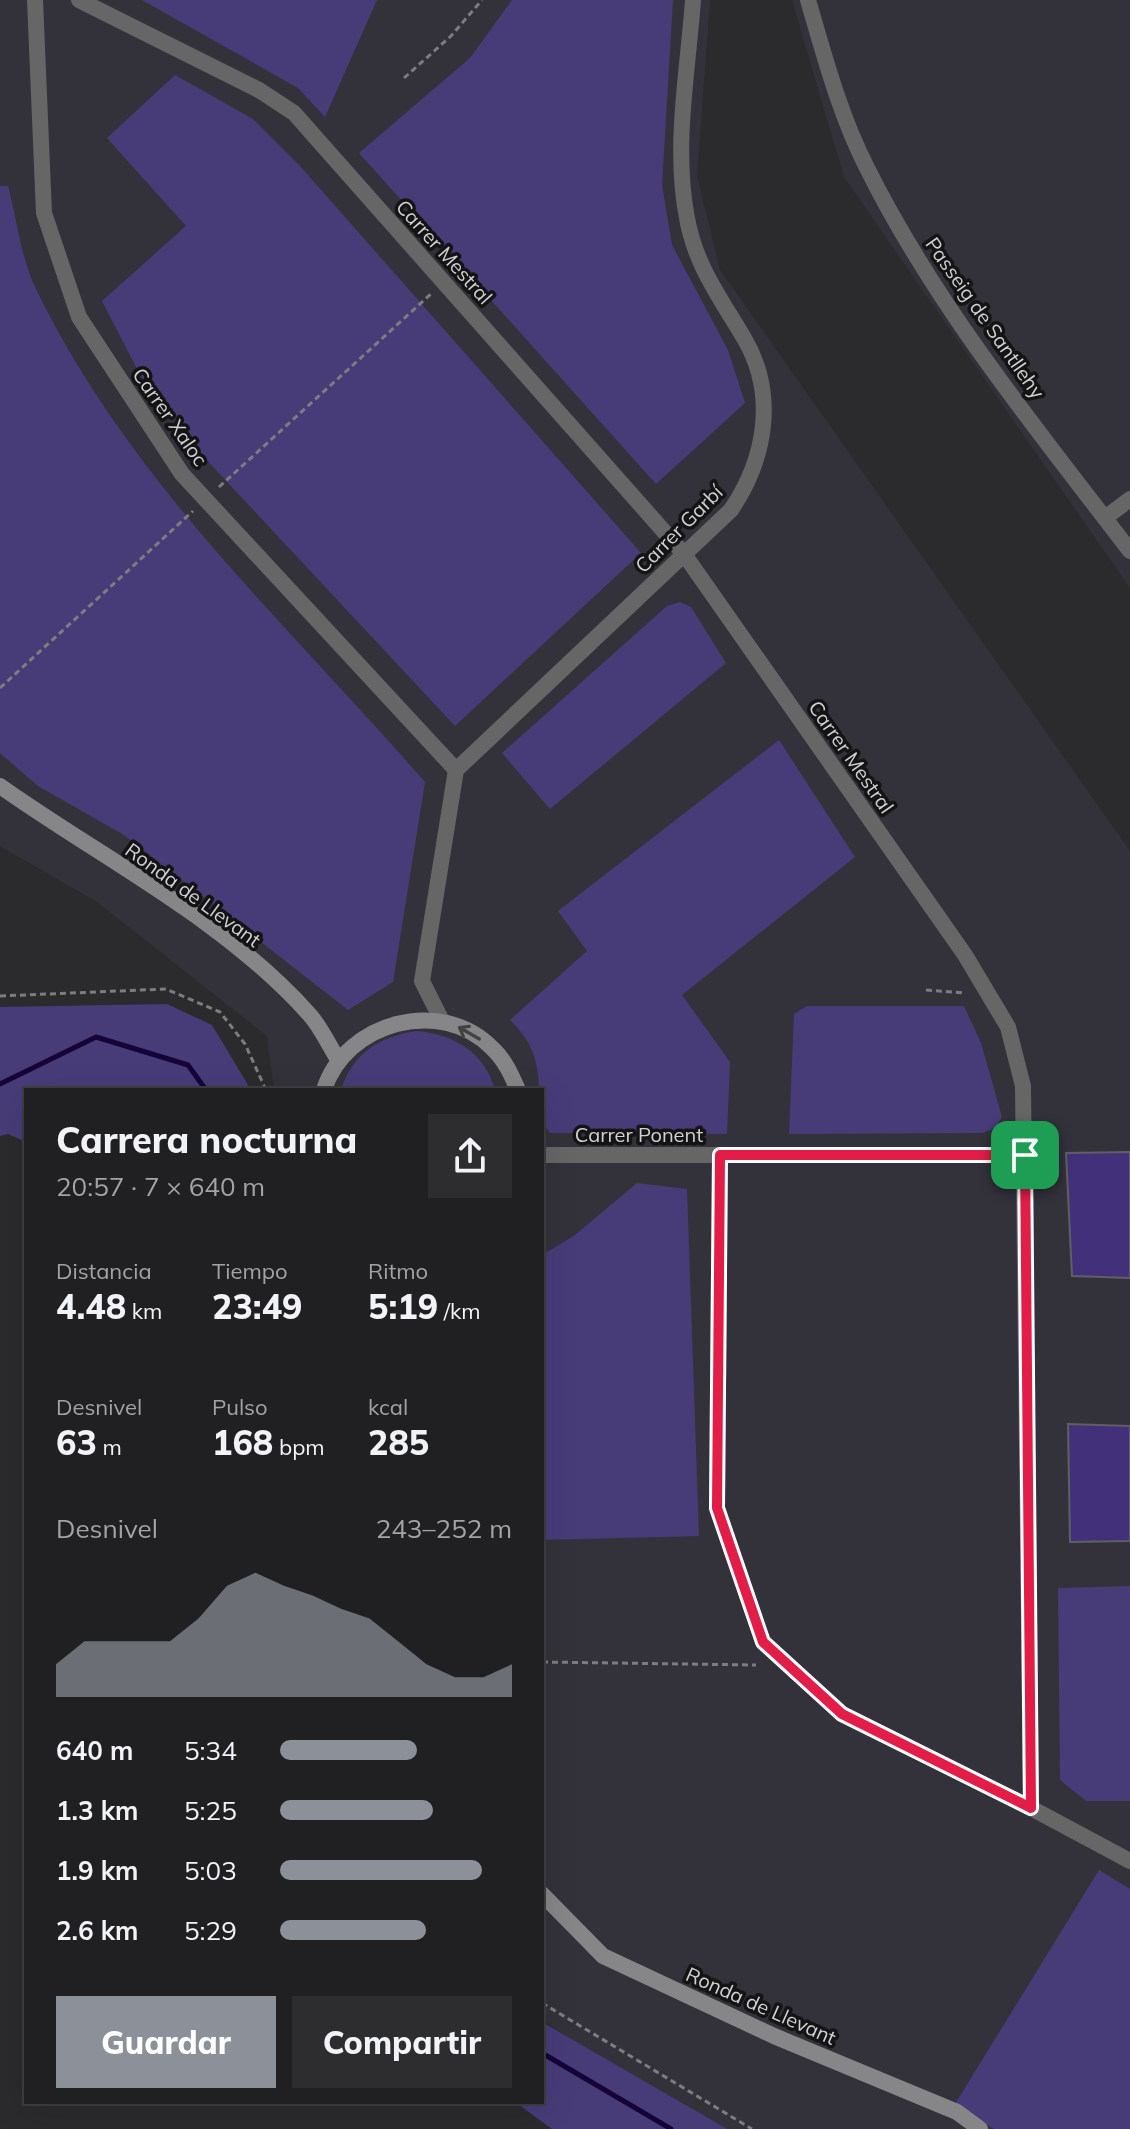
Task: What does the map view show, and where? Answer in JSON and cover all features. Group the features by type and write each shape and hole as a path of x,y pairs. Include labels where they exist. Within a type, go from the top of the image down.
{"main road":[{"name":"Ronda de Llevant","path":"0,786 69,835 151,884 252,961 311,1015 339,1061"},
{"path":"325,1088 339,1061 365,1036 406,1020 442,1021 460,1027 490,1045 507,1065 517,1088"},
{"name":"Ronda de Llevant","path":"544,1896 603,1956 774,2036 957,2112 980,2129"}],"street":[{"name":"Carrer Xaloc","path":"35,0 44,213 79,317 182,474 456,770"},
{"name":"Carrer Mestral","path":"79,0 259,90 294,113 684,554 965,955 1008,1027 1023,1086 1031,1808"},
{"name":"Carrer Garbí","path":"456,770 731,510 746,488 761,445 764,393 752,353 704,272 687,220 681,170 693,0"},
{"name":"Passeig de Santllehy","path":"808,0 864,164 928,279 1130,551"},
{"path":"1105,518 1130,499"},
{"path":"442,1021 422,981 456,770"},
{"name":"Carrer Ponent","path":"544,1155 1025,1155"},
{"path":"720,1155 717,1508 763,1642 842,1714 1130,1861"}],"path":[{"path":"404,78 451,36 482,0"},
{"path":"0,688 444,282"},
{"path":"0,996 166,989 220,1012 245,1044 265,1088"},
{"path":"926,990 965,993"},
{"path":"544,1662 756,1665"},
{"path":"544,2004 752,2129"}],"shaded area":[{"path":"0,0 710,0 697,176 720,270 1130,851 1130,2129 704,2129 544,2021 544,1088 274,1088 267,1036 97,902 0,846"},
{"path":"142,0 377,0 325,117 298,88"},
{"path":"512,0 673,0 662,185 672,245 728,350 745,403 656,484 359,153 470,58"},
{"path":"792,0 1130,0 1130,588 844,177"},
{"path":"175,75 253,119 300,166 641,553 455,726 202,455 139,373 102,301 186,226 107,138"},
{"path":"0,186 8,186 23,253 37,291 75,360 118,426 214,549 425,782 393,982 348,1010 124,835 38,786 0,753"},
{"path":"680,602 691,607 726,663 550,809 502,753 667,606"},
{"path":"779,740 855,857 682,995 730,1062 727,1134 550,1133 544,1125 544,1088 539,1088 532,1052 510,1020 587,951 558,911"},
{"path":"167,1004 212,1025 250,1088 24,1088 24,1141 8,1134 0,1136 0,1007"},
{"path":"807,1006 964,1006 981,1043 1002,1117 995,1128 983,1133 789,1134 794,1014"},
{"path":"404,1033 431,1033 455,1041 476,1056 494,1088 342,1088 360,1056 380,1042"},
{"path":"637,1183 687,1189 699,1536 544,1540 544,1254 575,1235"},
{"path":"1130,1586 1130,1801 1086,1801 1060,1780 1058,1588"},
{"path":"1099,1870 1130,1889 1130,2129 994,2129 955,2104"},
{"path":"544,2023 727,2129 552,2129 518,2104 544,2104"}],"building":[{"path":"1130,1152 1130,1278 1072,1276 1066,1153"},
{"path":"1068,1424 1130,1426 1130,1541 1070,1542"}],"waterway":[{"path":"0,1084 96,1037 188,1065 205,1088"},
{"path":"544,2054 671,2129"}],"route":[{"path":"720,1155 1025,1155 1029,1590 1031,1808 842,1714 763,1642 717,1508 720,1155"}]}
